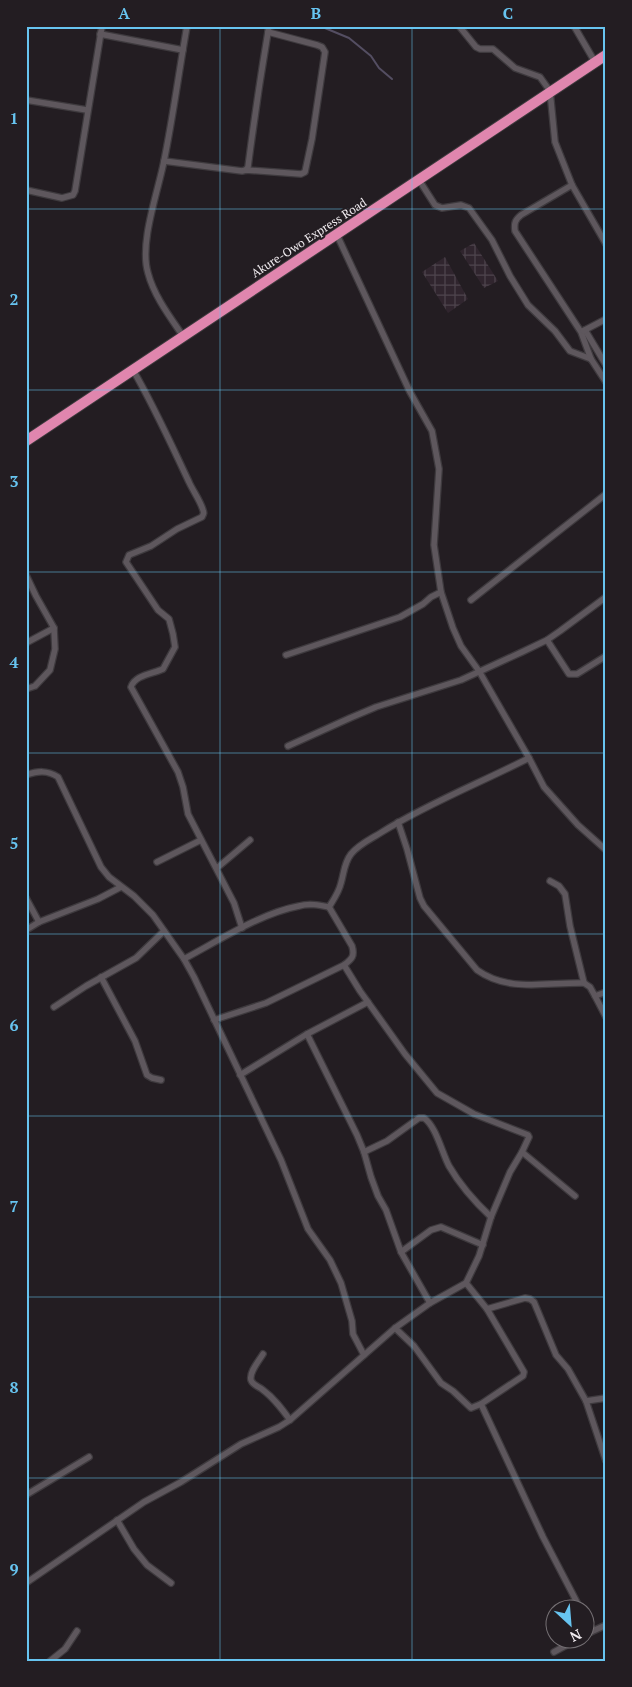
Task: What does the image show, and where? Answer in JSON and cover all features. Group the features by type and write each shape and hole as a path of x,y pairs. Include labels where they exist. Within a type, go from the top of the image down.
{"highway":[{"name":"Akure-Owo Express Road","path":"26,441 606,55"}],"street":[{"path":"26,190 62,198 73,195 75,191 102,26"},
{"path":"183,336 155,290 148,273 146,258 148,232 164,161 187,26"},
{"path":"459,26 476,47 493,49 515,68 540,77 550,91 555,142 572,185 606,244"},
{"path":"574,26 595,62"},
{"path":"164,161 218,169 304,173 312,139 325,52 317,44 269,29 246,170"},
{"path":"100,34 183,50"},
{"path":"26,100 87,110"},
{"path":"418,180 438,207 442,208 461,204 469,208 492,240 510,276 528,305 555,331 570,351 591,358"},
{"path":"572,185 521,215 515,220 515,231 606,365"},
{"path":"337,235 410,392 432,431 439,469 434,545 441,592 453,628 461,646 479,671 544,787 578,825 606,850"},
{"path":"583,331 606,319"},
{"path":"583,331 591,358 606,382"},
{"path":"133,370 150,399 204,511 202,517 177,529 151,546 129,555 126,562 158,610 168,618 175,647 163,669 134,681 131,686 178,772 188,814 234,903 242,928"},
{"path":"471,600 606,494"},
{"path":"26,575 54,628 55,649 50,670 35,686 26,690"},
{"path":"286,655 400,617 441,592"},
{"path":"288,746 350,718 461,680 547,640 575,621 606,596"},
{"path":"26,642 54,628"},
{"path":"547,640 570,674 577,674 606,656"},
{"path":"330,907 338,892 349,856 368,840 433,803 491,778 529,758"},
{"path":"26,774 46,772 58,777 101,867 109,877 145,907 184,959 281,1160 308,1229 330,1260 341,1283 353,1334 364,1355"},
{"path":"398,822 424,906 477,970 487,977 526,986 584,983 590,987 596,996 606,1017"},
{"path":"157,862 201,840"},
{"path":"217,868 250,840"},
{"path":"550,881 559,886 564,894 584,983"},
{"path":"26,930 39,922 98,899 121,887"},
{"path":"26,898 39,922"},
{"path":"184,959 242,928 300,905 318,904 330,907 348,938 354,953 352,959 344,966 266,1003 214,1020"},
{"path":"54,1007 101,977 136,958 164,931"},
{"path":"26,1583 144,1502 181,1482 241,1444 290,1420 395,1328 430,1303 466,1283 483,1245 491,1217 510,1172 522,1152 528,1135 474,1114 437,1093 405,1054 344,966"},
{"path":"101,977 135,1041 147,1075 161,1080"},
{"path":"596,996 606,992"},
{"path":"240,1076 307,1034 368,1002"},
{"path":"307,1034 364,1152 371,1177 390,1219 401,1252 430,1303"},
{"path":"364,1152 387,1141 419,1118 424,1118 431,1127 448,1165 478,1205 491,1217"},
{"path":"522,1152 576,1196"},
{"path":"401,1252 431,1230 441,1227 483,1245"},
{"path":"395,1328 414,1346 441,1383 453,1391 471,1408 514,1384 523,1376 524,1372 487,1309 466,1283"},
{"path":"487,1309 524,1298 534,1302 556,1355 568,1369 586,1401 606,1461"},
{"path":"263,1354 252,1374 252,1382 262,1388 278,1403 290,1420"},
{"path":"586,1401 606,1398"},
{"path":"481,1404 543,1538 575,1600"},
{"path":"26,1495 90,1457"},
{"path":"117,1520 134,1549 147,1565 171,1583"},
{"path":"594,1631 606,1625"},
{"path":"50,1661 65,1649 77,1631"},
{"path":"554,1652 558,1650"}],"shaded area":[{"path":"474,243 498,281 484,288 460,251"},
{"path":"445,257 468,299 448,313 422,272"}],"waterway":[{"path":"320,26 349,38 371,56 379,68 392,79"}]}
